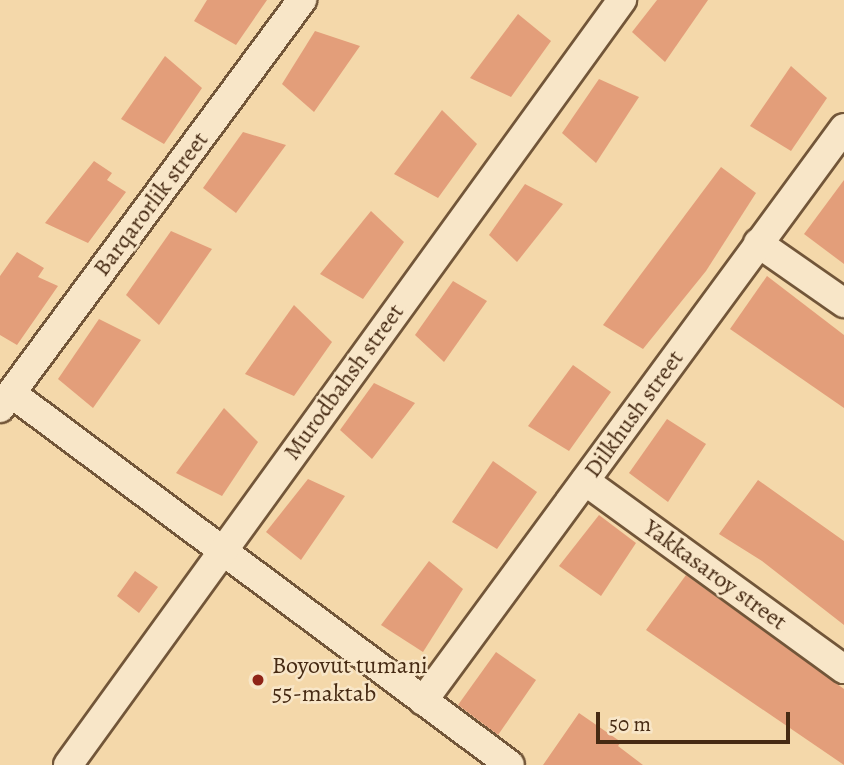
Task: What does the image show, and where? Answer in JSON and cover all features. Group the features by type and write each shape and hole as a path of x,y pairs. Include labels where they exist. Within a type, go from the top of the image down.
{"street":[{"name":"Barqarorlik street","path":"5,400 302,0"},
{"name":"Murodbahsh street","path":"68,765 622,0"},
{"name":"Dilkhush street","path":"423,701 844,128"},
{"path":"758,243 844,303"},
{"path":"5,400 223,548 510,765"},
{"name":"Yakkasaroy street","path":"585,481 844,669"}],"building":[{"path":"207,0 267,0 236,45 194,21"},
{"path":"657,0 708,0 665,62 632,32"},
{"path":"518,14 551,41 511,97 470,78"},
{"path":"315,31 360,46 314,112 282,84"},
{"path":"165,56 202,88 164,144 121,119"},
{"path":"791,66 827,98 791,151 750,126"},
{"path":"599,79 639,97 596,163 562,133"},
{"path":"442,110 477,144 438,198 394,174"},
{"path":"243,132 286,145 236,213 203,188"},
{"path":"94,161 112,173 107,180 126,192 88,243 45,223"},
{"path":"721,167 756,193 706,271 643,349 603,325"},
{"path":"844,180 844,264 804,234"},
{"path":"525,184 563,204 517,262 489,235"},
{"path":"371,211 404,242 363,299 320,274"},
{"path":"171,231 212,249 159,325 126,295"},
{"path":"17,252 44,268 38,277 58,286 17,345 0,335 0,276"},
{"path":"767,276 844,335 844,408 730,329"},
{"path":"453,281 487,301 444,362 415,335"},
{"path":"294,305 332,342 294,396 245,374"},
{"path":"99,319 141,340 93,408 58,379"},
{"path":"573,365 611,392 569,451 528,426"},
{"path":"374,383 415,403 372,459 340,430"},
{"path":"224,408 258,442 222,496 176,473"},
{"path":"667,419 706,444 668,502 629,473"},
{"path":"493,461 537,492 497,549 452,522"},
{"path":"308,479 345,496 301,560 266,532"},
{"path":"758,480 844,541 844,625 762,561 719,534"},
{"path":"599,515 636,543 601,596 559,566"},
{"path":"429,561 463,589 423,652 381,625"},
{"path":"135,571 158,587 139,613 117,596"},
{"path":"686,575 844,689 844,765 646,630"},
{"path":"496,652 536,680 498,735 458,705"},
{"path":"579,713 621,742 618,746 643,765 543,765"}],"place":[{"name":"Boyovut tumani 55-maktab","path":"258,680"}]}
